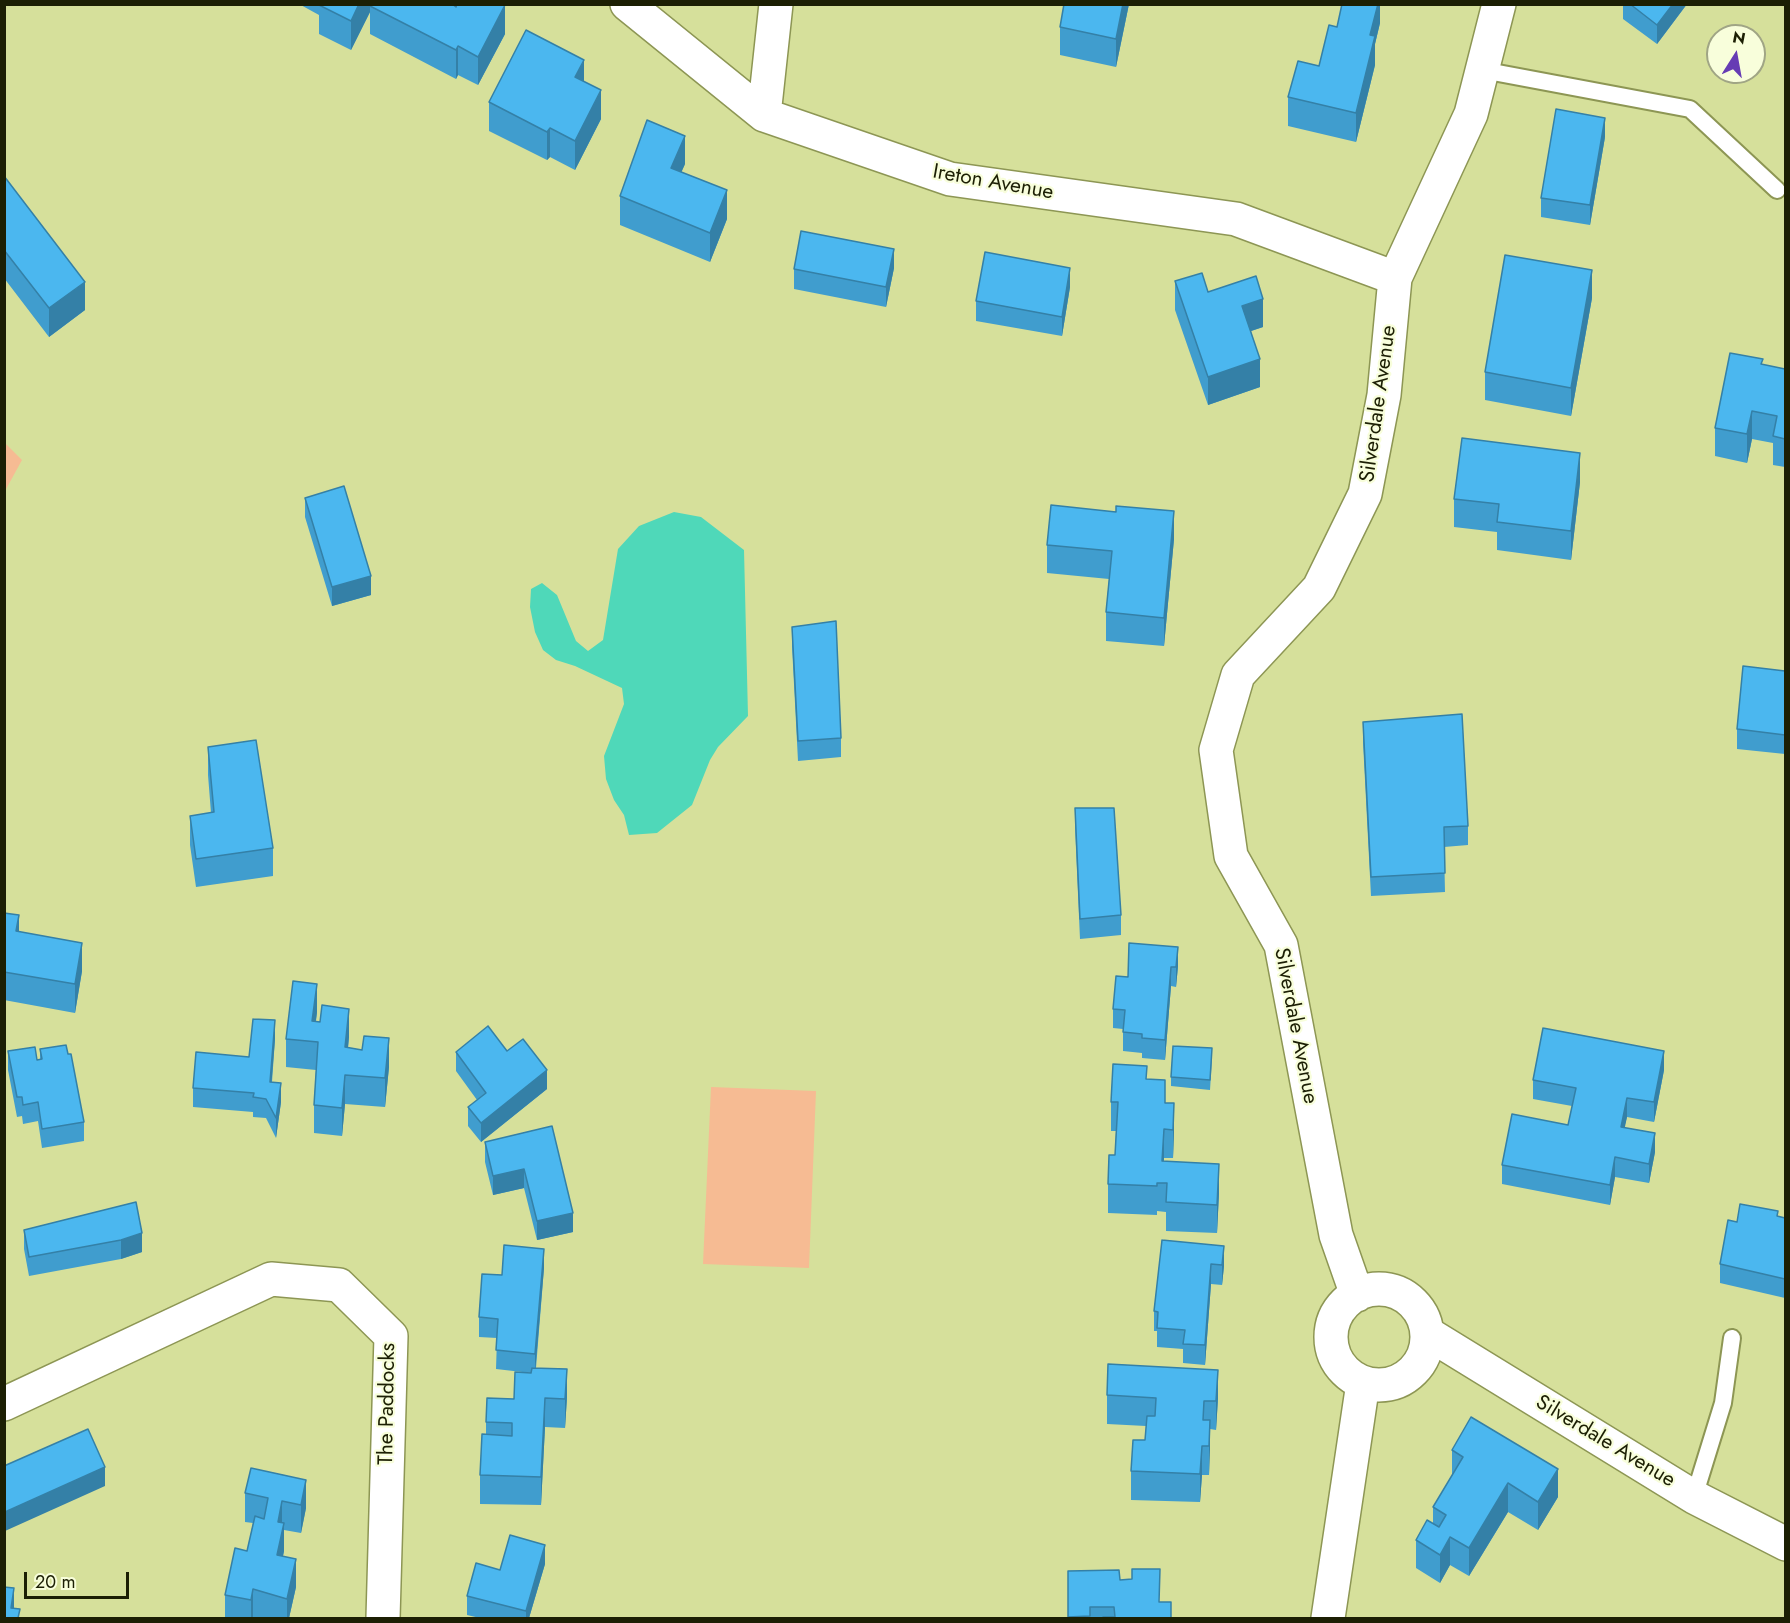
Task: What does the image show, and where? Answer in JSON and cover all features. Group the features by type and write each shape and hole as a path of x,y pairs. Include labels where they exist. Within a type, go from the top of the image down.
{"street":[{"name":"Ireton Avenue","path":"627,4 764,115 950,179 1236,219 1395,278"},
{"path":"764,115 776,4"},
{"name":"Silverdale Avenue","path":"1357,1295 1336,1235 1281,945 1231,856 1216,750 1238,675 1319,588 1365,494 1384,394 1395,278 1471,114 1499,4"},
{"name":"The Paddocks","path":"4,1404 271,1279 339,1285 391,1336 383,1618"},
{"path":"1372,1290 1388,1290 1402,1295 1415,1305 1423,1318 1427,1334 1426,1349 1419,1364 1408,1375 1394,1383 1379,1385 1363,1383 1338,1363 1332,1349 1331,1333 1335,1317 1344,1304 1357,1295 1372,1290"},
{"name":"Silverdale Avenue","path":"1427,1334 1694,1497 1785,1544"},
{"path":"1328,1618 1363,1383"}],"lane":[{"path":"1482,70 1690,109 1777,190"},
{"path":"1694,1497 1723,1403 1732,1338"}],"shaded area":[{"path":"5,443 22,460 5,491"},
{"path":"711,1087 816,1091 809,1268 703,1264"}],"water":[{"path":"674,512 701,517 744,550 748,716 718,747 710,760 692,805 657,833 629,835 624,815 614,800 606,779 604,756 624,704 622,688 575,666 556,660 543,650 535,632 530,607 531,589 542,583 557,595 576,641 588,651 603,640 618,549 639,526"}],"building":[{"path":"319,4 359,4 351,21"},
{"path":"370,4 452,4 456,7 457,4 505,5 478,57 458,46 456,50"},
{"path":"1064,4 1123,4 1116,39 1060,27"},
{"path":"1342,4 1378,4 1370,35 1375,36 1356,113 1288,97 1298,61 1319,66 1329,25 1337,27"},
{"path":"1630,4 1673,4 1657,25"},
{"path":"526,30 584,60 575,77 601,90 575,141 550,128 547,132 489,102"},
{"path":"1556,109 1605,118 1590,205 1541,198"},
{"path":"647,120 685,136 671,168 727,190 710,233 620,196"},
{"path":"4,176 85,282 49,308 4,250"},
{"path":"801,231 894,249 886,287 794,269"},
{"path":"985,252 1070,268 1062,317 976,301"},
{"path":"1505,255 1592,270 1571,388 1485,372"},
{"path":"1202,273 1208,292 1256,276 1263,299 1242,306 1260,359 1208,377 1175,281"},
{"path":"1730,353 1763,359 1761,364 1785,369 1785,439 1773,436 1777,416 1752,411 1747,434 1715,428"},
{"path":"1462,438 1580,453 1571,531 1497,522 1499,504 1454,499"},
{"path":"344,486 371,576 332,587 305,498"},
{"path":"1051,505 1116,512 1116,506 1174,511 1164,618 1106,612 1112,551 1047,545"},
{"path":"836,621 841,738 798,741 792,627"},
{"path":"1743,666 1785,671 1785,735 1737,729"},
{"path":"1462,714 1468,826 1444,827 1445,873 1371,877 1363,722"},
{"path":"256,740 273,848 196,859 190,816 214,812 208,747"},
{"path":"1075,808 1114,808 1121,915 1080,919"},
{"path":"4,913 19,915 16,931 82,943 75,984 4,972"},
{"path":"1129,943 1178,947 1176,967 1171,967 1165,1040 1142,1038 1142,1034 1123,1032 1125,1010 1113,1009 1116,976 1128,977"},
{"path":"293,981 317,984 312,1021 320,1022 322,1005 349,1009 345,1047 362,1050 364,1036 389,1038 385,1078 345,1075 342,1108 314,1105 318,1042 286,1039"},
{"path":"253,1019 275,1020 270,1082 281,1083 276,1118 266,1099 253,1097 254,1093 193,1088 196,1052 249,1057"},
{"path":"488,1026 507,1051 523,1039 547,1070 481,1123 468,1107 486,1093 456,1052"},
{"path":"1543,1028 1664,1051 1654,1102 1627,1098 1621,1127 1655,1133 1649,1164 1615,1157 1610,1185 1502,1165 1512,1114 1568,1125 1576,1088 1533,1080"},
{"path":"66,1045 68,1054 71,1054 84,1122 42,1129 38,1102 23,1105 22,1097 17,1097 8,1051 35,1047 37,1060 42,1059 40,1049"},
{"path":"1173,1046 1212,1048 1210,1080 1171,1077"},
{"path":"1113,1064 1147,1066 1146,1079 1165,1080 1165,1103 1174,1103 1173,1130 1164,1129 1162,1161 1219,1164 1217,1205 1166,1202 1167,1183 1157,1183 1157,1186 1108,1184 1109,1155 1115,1155 1118,1102 1111,1102"},
{"path":"552,1126 573,1213 537,1221 524,1169 493,1176 485,1142"},
{"path":"136,1202 142,1233 121,1240 29,1257 24,1230"},
{"path":"1740,1204 1778,1211 1777,1216 1785,1218 1785,1279 1720,1264 1728,1220 1737,1222"},
{"path":"1162,1240 1224,1246 1222,1265 1211,1264 1205,1345 1183,1344 1185,1330 1157,1328 1158,1312 1154,1311"},
{"path":"504,1245 544,1249 535,1354 496,1350 498,1319 479,1317 482,1274 502,1275"},
{"path":"1108,1364 1218,1370 1216,1401 1204,1401 1203,1420 1210,1420 1209,1446 1202,1446 1200,1474 1131,1471 1133,1440 1145,1440 1147,1416 1155,1416 1156,1398 1107,1395"},
{"path":"532,1368 567,1369 565,1399 545,1398 541,1477 480,1475 482,1434 512,1436 512,1423 486,1422 487,1398 514,1399 515,1372 531,1373"},
{"path":"1471,1417 1558,1469 1538,1502 1508,1483 1469,1548 1450,1537 1440,1555 1416,1540 1427,1520 1439,1527 1446,1515 1433,1507 1463,1457 1452,1450"},
{"path":"88,1429 105,1467 5,1512 4,1466"},
{"path":"251,1468 306,1480 301,1505 282,1501 278,1522 284,1523 277,1555 296,1559 287,1599 253,1589 251,1600 225,1595 235,1548 247,1551 255,1516 264,1519 268,1498 245,1493"},
{"path":"510,1535 545,1545 526,1611 467,1596 476,1563 500,1570"},
{"path":"1132,1569 1160,1569 1159,1602 1171,1602 1171,1618 1103,1618 1115,1617 1114,1607 1090,1607 1090,1616 1068,1617 1068,1571 1119,1570 1120,1580 1132,1579"},
{"path":"4,1587 14,1588 11,1608 20,1609 18,1618 4,1618"}]}
